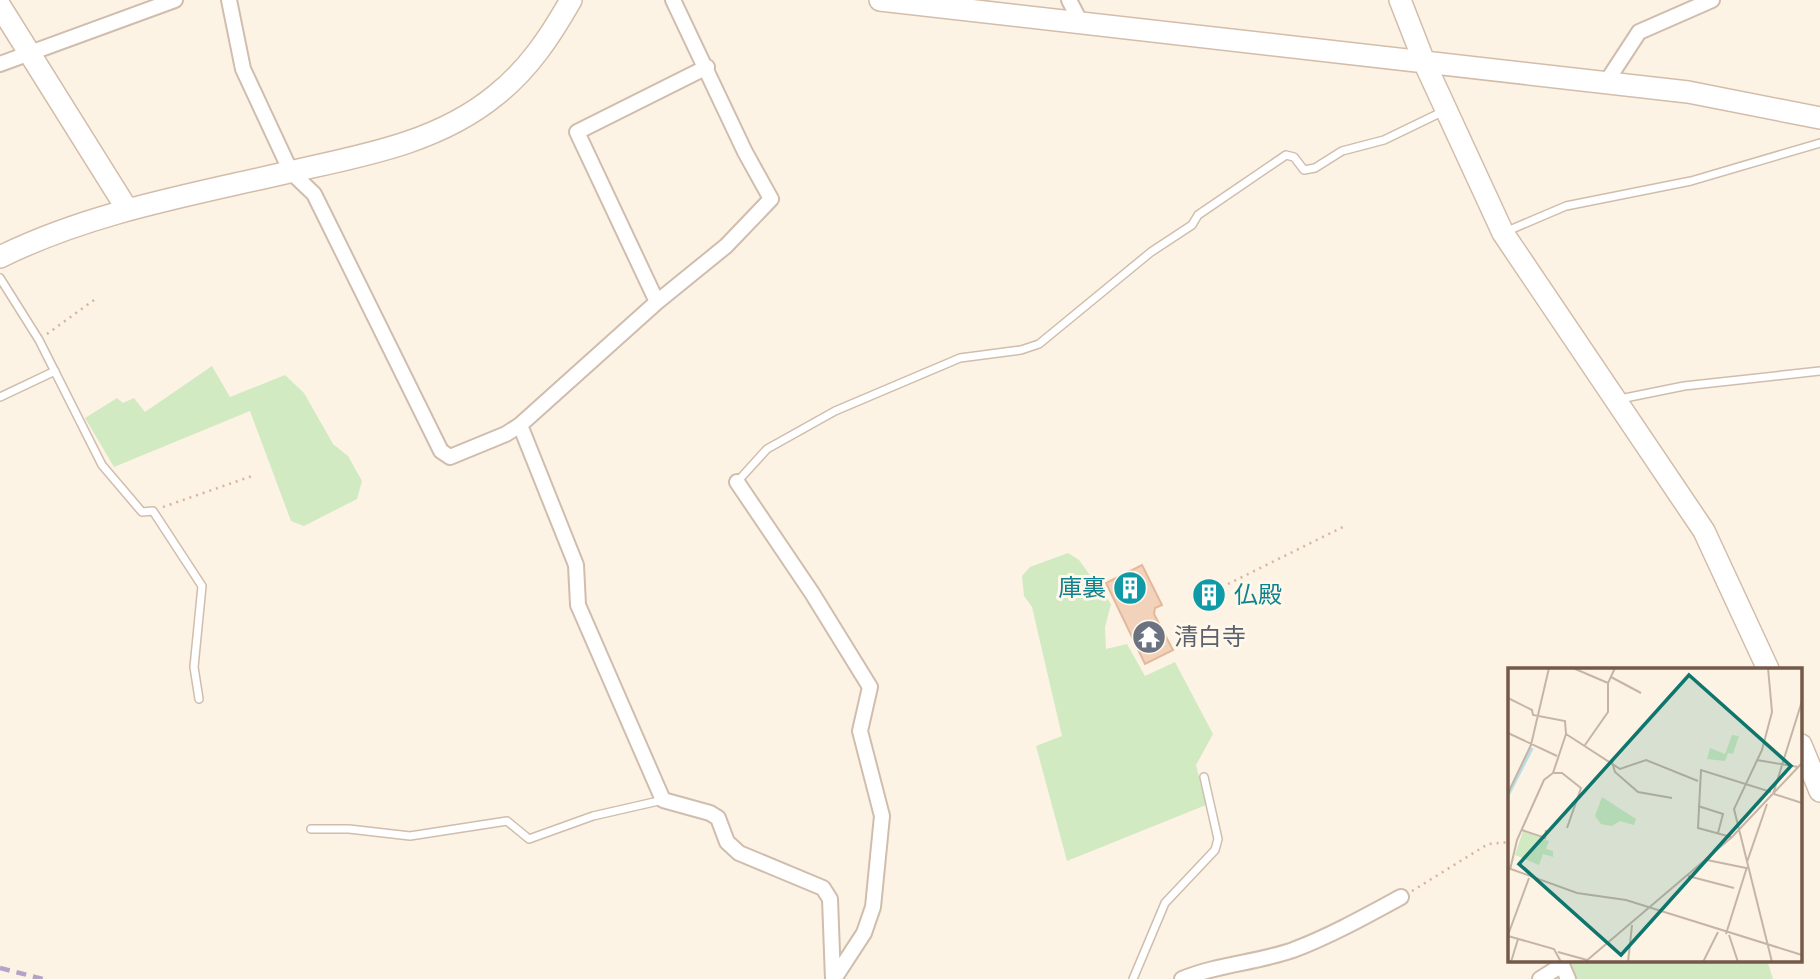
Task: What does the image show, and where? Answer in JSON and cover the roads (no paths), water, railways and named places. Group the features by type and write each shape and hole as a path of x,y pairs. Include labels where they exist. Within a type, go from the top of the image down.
{"street":[{"path":"0,64 175,0"},
{"path":"229,0 243,69 291,172 314,194 441,451 450,457 506,434 520,425 657,302 726,246 771,198 745,152 673,0"},
{"path":"0,257 49,233 127,209 383,151 426,136 496,96 545,45 571,0"},
{"path":"880,0 1688,92 1820,118"},
{"path":"1069,0 1081,23"},
{"path":"1400,0 1503,233 1704,531 1768,668"},
{"path":"1605,84 1639,32 1712,0"},
{"path":"0,6 127,209"},
{"path":"657,302 577,132 707,67"},
{"path":"520,425 576,565 578,605 663,800 710,813 718,818 726,842 739,853 823,888 830,899 834,979"},
{"path":"737,482 812,593 870,687 860,730 882,816 873,907 864,933 834,979"},
{"path":"1802,748 1820,791"},
{"path":"1182,979 1211,967 1253,961 1292,950 1401,897"},
{"path":"1540,979 1562,965 1568,979"}],"lane":[{"path":"737,482 767,449 835,411 960,358 1021,350 1040,344 1151,251 1192,225 1198,215 1286,155 1294,157 1304,170 1315,168 1342,151 1384,140 1447,110"},
{"path":"1503,233 1566,206 1691,181 1820,143"},
{"path":"0,278 39,340 103,465 142,512 153,511 202,586 194,667 199,699"},
{"path":"0,397 55,371"},
{"path":"1617,399 1684,386 1820,371"},
{"path":"1133,979 1165,903 1215,850 1218,839 1204,777"},
{"path":"311,829 349,829 410,835 507,821 529,839 593,816 663,800"}],"railway":[{"path":"0,968 43,979"}],"place":[{"name":"庫裏","path":"1130,588"},
{"name":"仏殿","path":"1209,595"},
{"name":"清白寺","path":"1149,637"}]}
